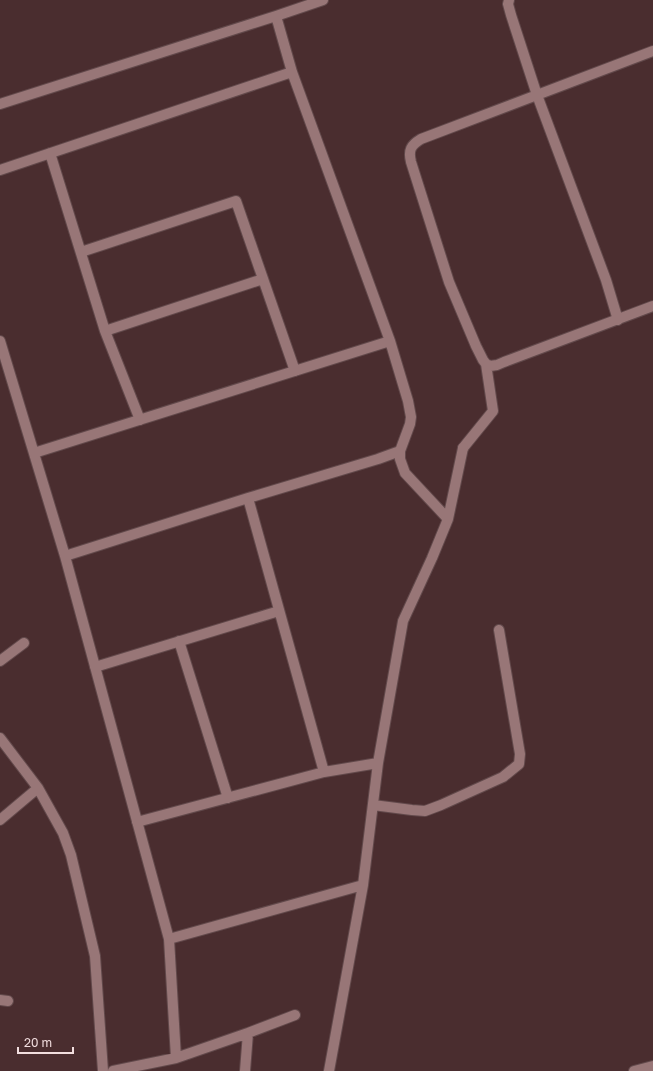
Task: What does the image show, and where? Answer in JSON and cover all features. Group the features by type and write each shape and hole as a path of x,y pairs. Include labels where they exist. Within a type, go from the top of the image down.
{"street":[{"path":"0,104 323,0"},
{"path":"508,0 511,15 537,95 606,280 618,320"},
{"path":"276,16 292,72 390,342 408,401 410,424 400,450 400,459 405,473 448,519"},
{"path":"329,1071 363,885 378,763 403,621 448,519 463,448 493,411 486,364 476,346 449,282 409,153 415,142 421,139 653,51"},
{"path":"0,170 292,72"},
{"path":"50,153 105,331 140,420"},
{"path":"81,252 236,201 295,371"},
{"path":"105,331 263,279"},
{"path":"486,364 490,366 497,365 653,306"},
{"path":"0,341 65,556 169,939 176,1058"},
{"path":"34,453 390,342"},
{"path":"65,556 248,498 378,460 400,450"},
{"path":"248,498 324,772"},
{"path":"95,667 279,611"},
{"path":"373,804 425,811 503,777 519,764 520,754 500,630"},
{"path":"179,641 228,798"},
{"path":"0,661 24,643"},
{"path":"0,738 38,788 63,833 71,855 95,956 103,1071"},
{"path":"137,822 324,772 378,763"},
{"path":"0,820 38,788"},
{"path":"169,939 363,885"},
{"path":"113,1071 176,1058 295,1015"},
{"path":"244,1071 248,1033"},
{"path":"634,1071 653,1066"}]}
